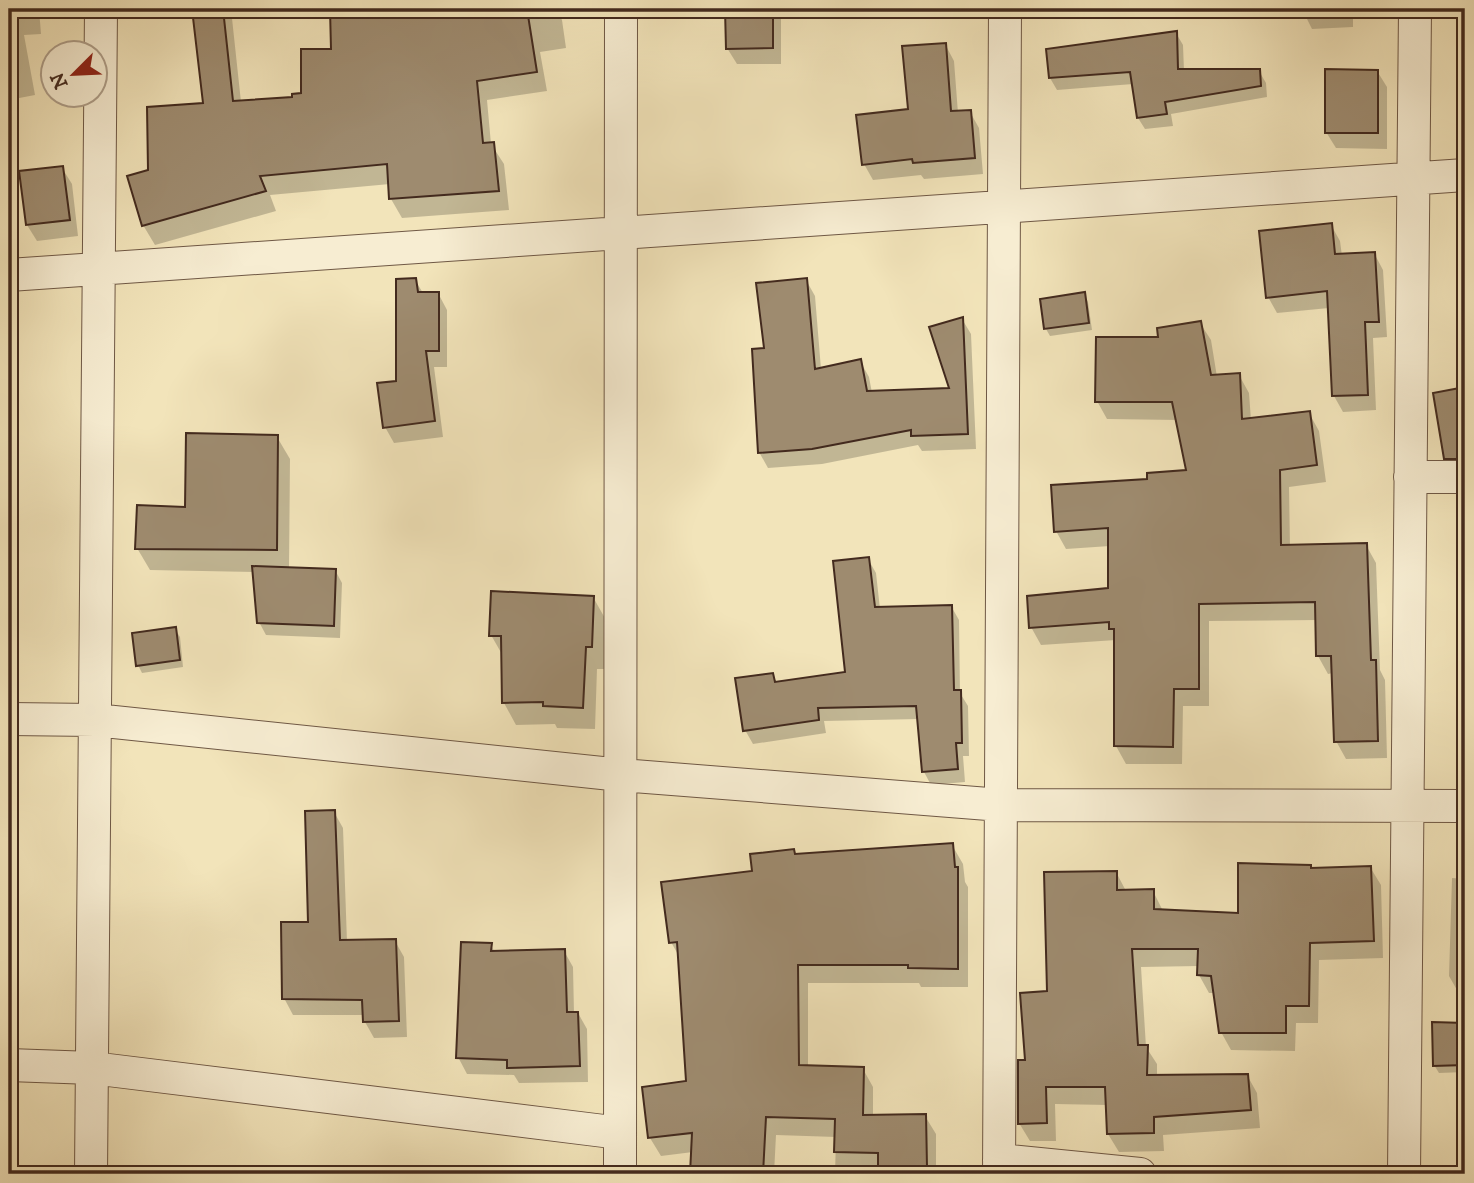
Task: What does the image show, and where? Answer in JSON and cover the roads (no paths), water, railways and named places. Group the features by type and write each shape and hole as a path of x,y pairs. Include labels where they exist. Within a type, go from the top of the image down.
{"street":[{"path":"91,1174 101,9"},
{"path":"620,1174 621,9"},
{"path":"1005,9 999,1167 1140,1174"},
{"path":"1404,1174 1415,9"},
{"path":"9,275 1465,175"},
{"path":"1410,477 1465,477"},
{"path":"9,719 95,720 621,775 1001,805 1465,806"},
{"path":"9,1065 92,1068 620,1133"}]}
